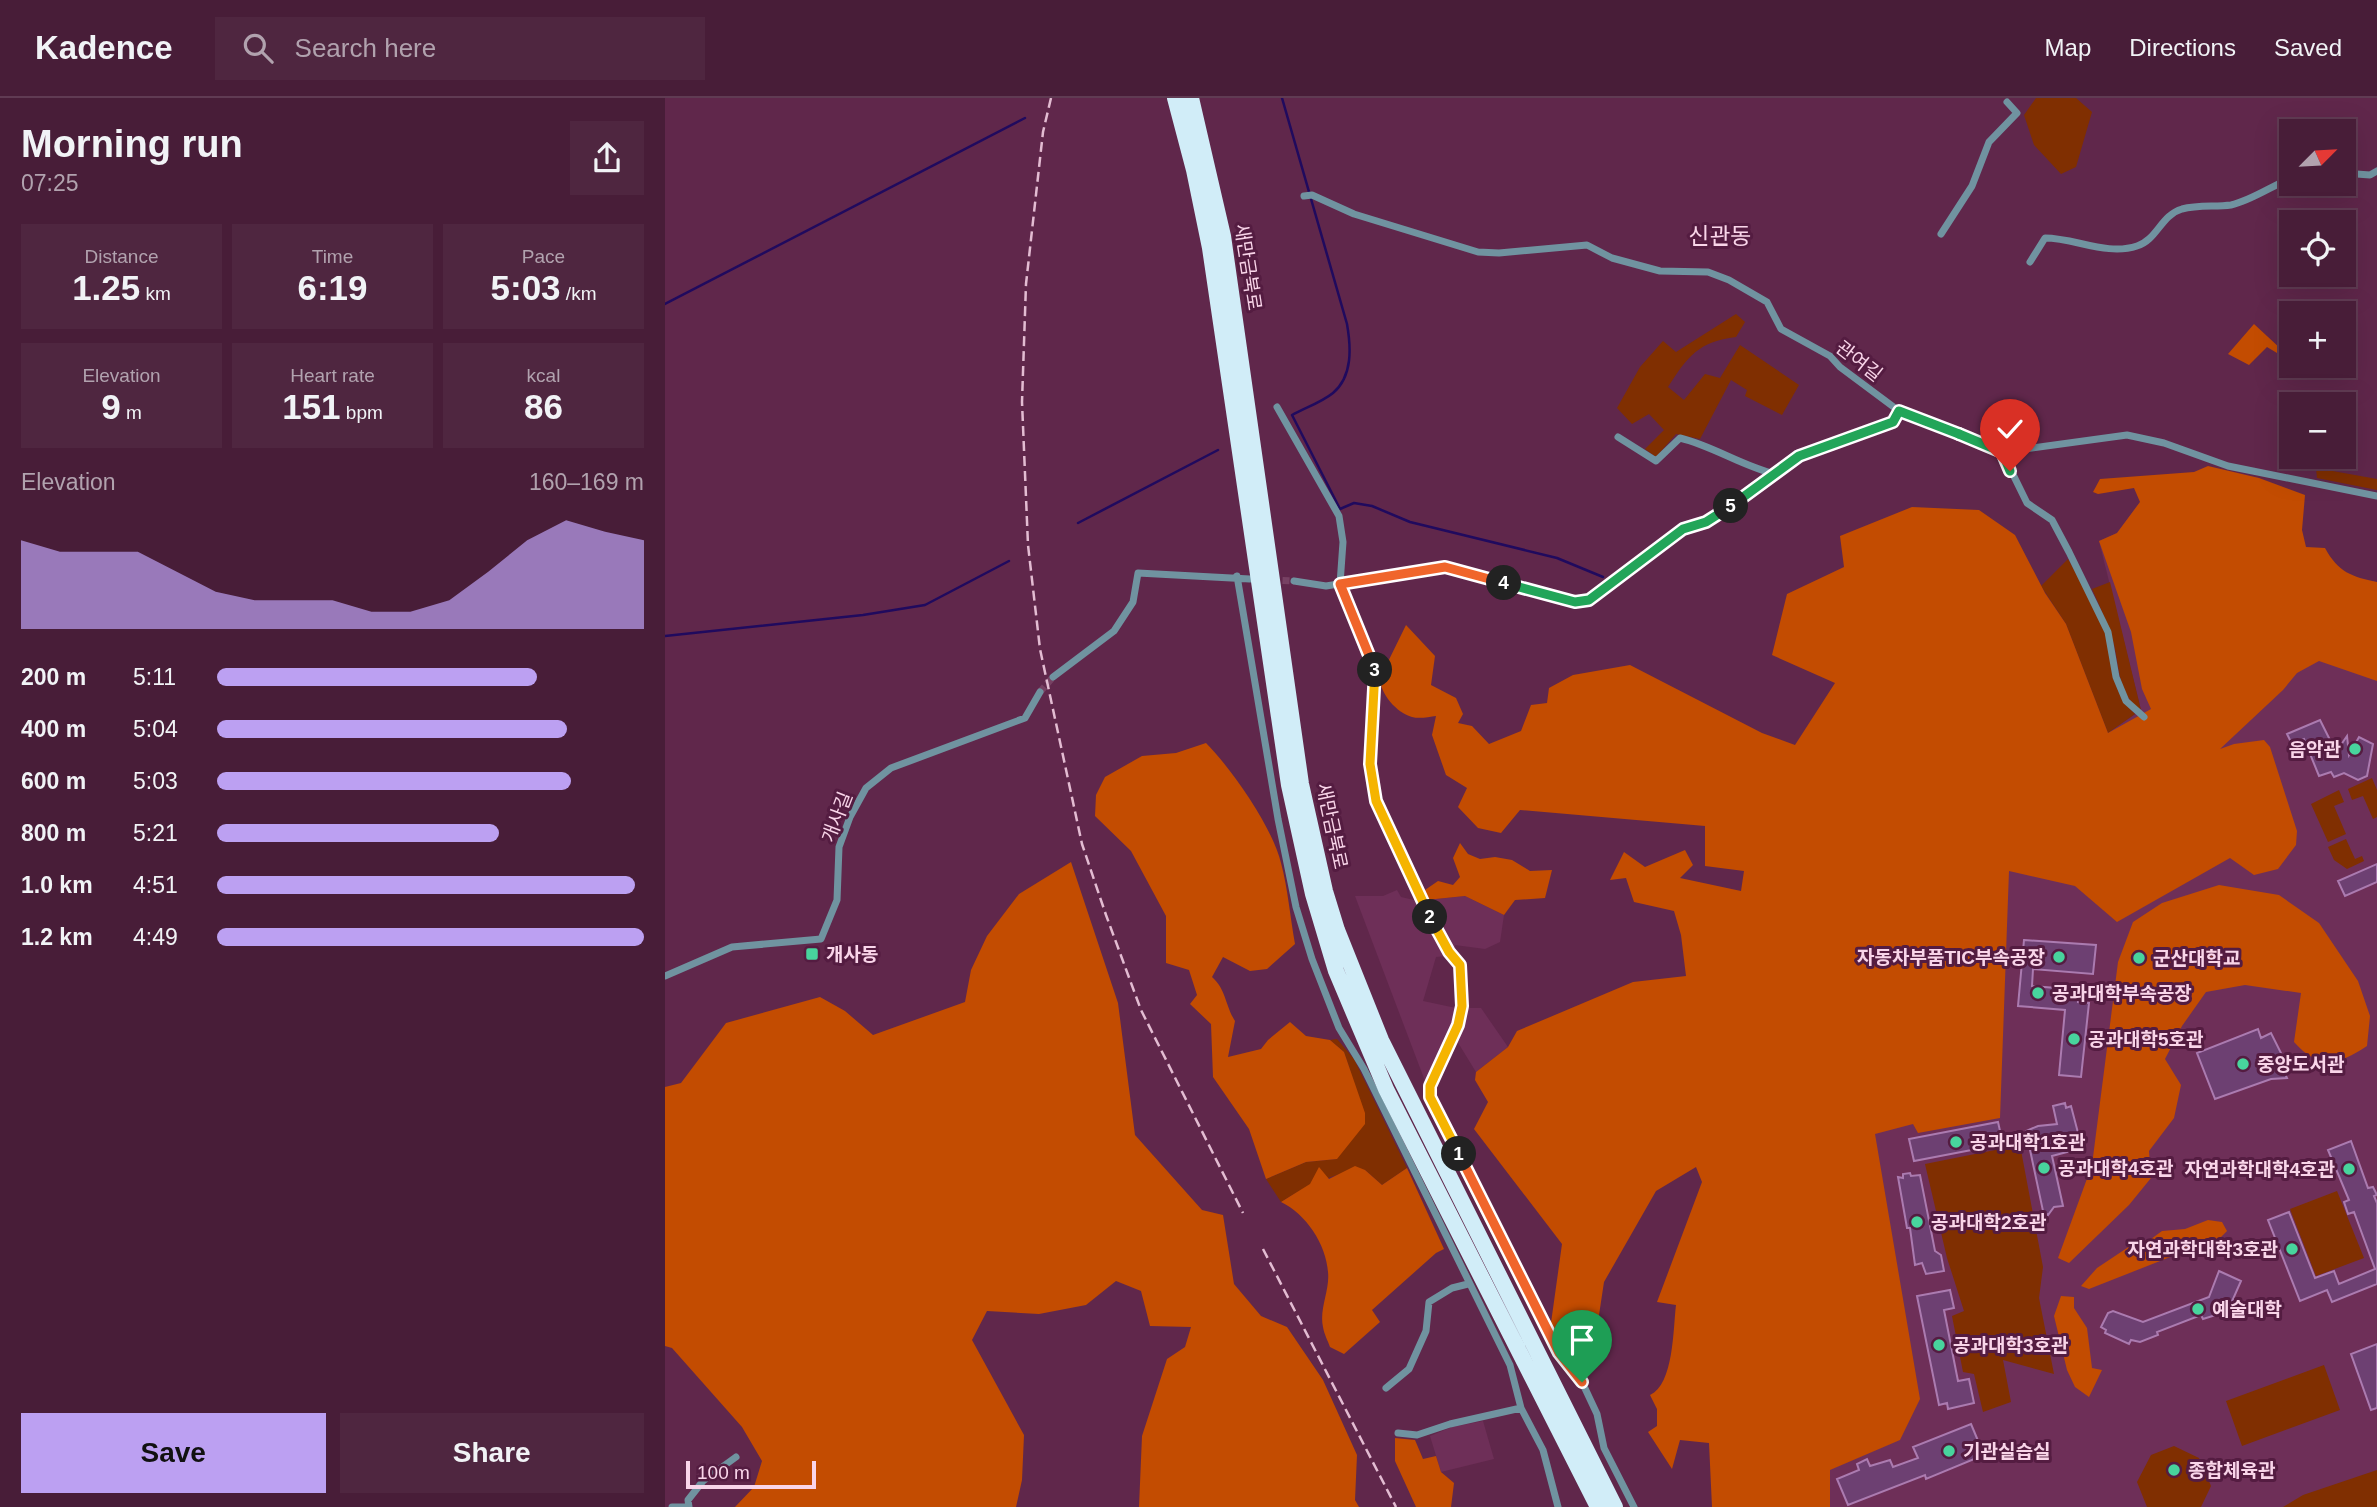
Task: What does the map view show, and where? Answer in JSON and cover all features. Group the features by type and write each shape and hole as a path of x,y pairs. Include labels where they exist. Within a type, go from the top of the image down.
{"highway":[{"name":"새만금북로","path":"1175,98 1194,170 1210,248 1289,785 1313,894 1336,971 1386,1089 1598,1507"},
{"name":"새만금북로","path":"1191,98 1223,236 1301,784 1329,904 1381,1040 1615,1507"}],"street":[{"path":"1941,234 1972,186 1989,142 2017,113 2007,102"},
{"path":"2356,174 2370,175 2377,171"},
{"path":"2031,262 2045,238 2060,238 2084,246 2135,247 2150,239 2165,219 2181,209 2233,204 2279,183"},
{"name":"관여길","path":"1307,195 1354,214 1478,252 1499,253 1587,245 1612,258 1660,271 1708,272 1729,280 1767,302 1781,329 1830,356 1840,367 1899,411 2002,452 2127,435 2164,443 2228,466 2377,496"},
{"path":"1277,407 1339,516 1343,542 1340,584 1374,665 1376,687 1370,764 1376,801 1438,935 1460,965 1462,1006 1458,1025 1430,1086 1430,1097 1559,1353 1582,1382 1598,1414 1605,1448 1634,1507"},
{"path":"1294,582 1326,586 1445,567 1575,602 1589,600 1676,534 1706,522 1799,456 1893,422 1899,411"},
{"path":"1618,437 1656,461 1680,438 1775,474"},
{"path":"2002,452 2027,503 2052,520 2108,632 2116,677 2126,701 2144,717"},
{"path":"1053,677 1114,631 1133,602 1138,573 1237,576 1250,579"},
{"path":"1237,576 1278,819 1296,907 1312,959 1339,1028 1364,1069 1510,1365 1521,1399 1521,1408 1543,1450 1558,1507"},
{"name":"개사길","path":"665,976 732,947 821,939 837,900 839,847 850,817 866,788 891,768 1025,718 1040,692"},
{"path":"1386,1388 1409,1369 1426,1331 1429,1302 1452,1287 1468,1284"},
{"path":"1398,1433 1417,1435 1450,1423 1521,1408"},
{"path":"668,1506 689,1506 688,1500 703,1481 736,1457"}],"shaded area":[{"path":"2036,98 2076,98 2092,112 2076,167 2061,174 2034,145 2024,115"},
{"path":"1736,314 1745,322 1736,337 1712,343 1695,352 1668,387 1684,400 1705,374 1720,378 1740,345 1799,385 1782,415 1745,396 1747,390 1731,380 1700,439 1676,434 1656,457 1645,449 1664,430 1649,414 1632,424 1617,408 1640,367 1663,341 1676,352"},
{"path":"2254,324 2279,347 2277,353 2267,347 2249,365 2228,354"},
{"path":"2208,466 2259,478 2305,495 2302,530 2306,547 2325,548 2335,563 2347,572 2377,582 2377,681 2319,661 2297,673 2283,690 2220,749 2264,740 2270,747 2297,831 2296,845 2278,869 2254,875 2230,858 2117,922 2075,886 2009,871 2000,1118 1918,1133 1913,1124 1875,1134 1920,1399 1900,1440 1830,1470 1830,1507 1712,1507 1709,1443 1680,1440 1672,1469 1648,1432 1657,1426 1657,1409 1650,1395 1664,1380 1668,1368 1676,1305 1657,1302 1702,1182 1696,1167 1656,1191 1604,1282 1594,1348 1582,1373 1551,1323 1562,1244 1474,1129 1488,1102 1475,1080 1476,1072 1508,1047 1517,1031 1633,982 1686,976 1681,935 1674,911 1634,902 1626,878 1610,880 1624,852 1645,867 1685,850 1693,865 1680,878 1741,891 1744,871 1705,866 1705,826 1520,810 1501,833 1478,828 1458,807 1467,788 1446,775 1432,735 1436,716 1415,718 1406,715 1390,702 1380,678 1406,625 1435,656 1431,685 1456,698 1463,714 1458,723 1472,726 1489,744 1521,731 1531,705 1547,703 1549,688 1573,675 1630,665 1762,733 1795,745 1835,683 1772,655 1787,594 1844,567 1840,536 1912,507 1979,510 2015,535 2045,593 2066,624 2108,733 2151,709 2142,689 2131,632 2099,541 2117,533 2140,502 2134,488 2098,494 2093,492 2100,479 2194,472"},
{"path":"2316,469 2322,469 2377,479 2377,490 2317,478"},
{"name":"군산대학교","path":"2140,502 2293,566 2377,582 2377,1507 1821,1507 1824,1058 2108,733 2141,710 2099,541 2117,533"},
{"path":"2068,559 2104,628 2117,688 2135,714 2108,733 2066,624 2041,586"},
{"path":"2110,582 2141,710 2133,704 2123,688 2113,641 2092,589"},
{"path":"1206,743 1250,799 1277,849 1295,944 1267,969 1250,971 1223,957 1212,977 1220,987 1235,1021 1228,1057 1261,1049 1290,1022 1306,1036 1330,1040 1344,1052 1365,1113 1365,1124 1337,1159 1306,1162 1266,1179 1249,1129 1213,1077 1211,1024 1190,1004 1197,995 1189,970 1166,963 1166,916 1131,851 1095,816 1096,795 1105,777 1142,756 1176,753"},
{"path":"2372,778 2377,790 2377,817 2373,819 2363,796 2352,800 2348,789"},
{"path":"2339,790 2344,802 2334,806 2346,834 2328,842 2311,804"},
{"path":"2346,839 2355,859 2362,856 2364,861 2347,869 2334,860 2328,847"},
{"path":"1460,843 1468,854 1480,859 1495,857 1512,860 1530,871 1552,870 1545,898 1515,900 1504,915 1465,896 1426,900 1425,890 1438,881 1453,885 1460,877 1453,858"},
{"path":"1071,862 1118,1003 1135,1135 1202,1210 1223,1215 1234,1284 1261,1316 1287,1327 1323,1380 1357,1455 1355,1500 1359,1507 1139,1507 1142,1436 1167,1359 1185,1347 1191,1327 1150,1326 1141,1291 1116,1281 1086,1305 1039,1314 987,1311 972,1340 1024,1435 1022,1480 1016,1507 735,1507 754,1487 762,1461 742,1427 672,1348 665,1346 665,1087 681,1083 726,1023 820,997 845,1011 873,1035 965,1002 971,970 987,936 1019,894"},
{"path":"2219,885 2279,895 2319,923 2358,981 2370,1016 2367,1046 2347,1057 2329,1062 2320,1061 2303,1051 2294,1042 2301,993 2245,985 2206,992 2182,1026 2165,1059 2181,1085 2174,1118 2149,1151 2151,1178 2129,1205 2069,1263 2058,1258 2092,1165 2118,962 2133,922 2162,903"},
{"path":"1397,890 1401,897 1418,901 1465,896 1504,915 1500,942 1485,949 1455,945 1456,955 1436,957 1423,1001 1456,1008 1481,1008 1508,1047 1476,1072 1457,1041 1448,1037 1425,1081 1355,896 1383,896"},
{"path":"1337,1039 1354,1059 1407,1168 1382,1185 1365,1170 1342,1174 1311,1185 1281,1202 1266,1179 1306,1162 1337,1159 1351,1073 1344,1052 1330,1040"},
{"path":"2020,1145 2043,1267 2039,1298 2054,1374 2003,1360 2011,1402 1983,1412 1974,1374 1963,1372 1952,1316 1964,1311 1947,1258 1925,1164"},
{"path":"1355,1166 1365,1170 1382,1185 1407,1168 1444,1249 1436,1253 1372,1310 1380,1322 1344,1354 1330,1347 1324,1330 1322,1313 1328,1279 1326,1261 1319,1241 1299,1214 1281,1202 1310,1184 1319,1167 1329,1179"},
{"path":"2337,1191 2364,1258 2316,1276 2290,1209"},
{"path":"2208,1220 2222,1222 2227,1231 2221,1237 2089,1289 2081,1286 2097,1268 2130,1246 2151,1239 2162,1231 2185,1229"},
{"path":"2061,1296 2074,1297 2074,1308 2087,1328 2092,1368 2102,1370 2089,1397 2075,1387 2067,1370 2054,1316"},
{"path":"2324,1365 2340,1410 2242,1446 2226,1401"},
{"path":"1483,1421 1494,1459 1441,1472 1430,1436 1452,1427"},
{"path":"1395,1438 1415,1440 1423,1459 1436,1456 1441,1472 1454,1483 1451,1507 1416,1507 1395,1461"},
{"name":"종합체육관","path":"2174,1446 2199,1458 2211,1486 2201,1507 2147,1507 2137,1482 2151,1455"},
{"path":"2377,1470 2377,1507 2283,1507 2303,1495"}],"building":[{"name":"음악관","path":"2320,720 2336,752 2347,736 2349,755 2359,737 2373,744 2367,776 2358,780 2344,773 2334,777 2331,772 2319,776 2304,739 2292,744 2287,734"},
{"path":"2377,864 2377,882 2345,896 2338,881"},
{"path":"2024,940 2096,945 2093,974 2033,969 2032,986 2056,988 2055,997 2072,999 2073,989 2079,990 2078,1002 2089,1003 2081,1077 2059,1075 2065,1010 2018,1006"},
{"name":"중앙도서관","path":"2258,1029 2261,1038 2271,1033 2285,1061 2283,1069 2287,1078 2271,1079 2215,1099 2197,1053"},
{"path":"2065,1103 2066,1108 2071,1106 2082,1148 2052,1156 2063,1206 2054,1207 2048,1215 2043,1211 2026,1131 2038,1126 2057,1124 2053,1106"},
{"name":"공과대학1호관","path":"1998,1122 2003,1144 1914,1161 1909,1139"},
{"path":"2351,1141 2368,1188 2373,1187 2377,1195 2374,1196 2377,1203 2377,1284 2332,1302 2327,1290 2300,1301 2268,1220 2289,1212 2315,1278 2334,1271 2339,1284 2375,1269 2354,1212 2348,1214 2344,1202 2349,1200 2328,1150"},
{"name":"공과대학2호관","path":"1910,1173 1911,1176 1920,1175 1935,1251 1941,1255 1944,1271 1926,1274 1922,1263 1915,1265 1910,1228 1907,1228 1898,1177 1903,1178 1903,1174"},
{"name":"예술대학","path":"2219,1271 2241,1281 2230,1306 2223,1305 2214,1311 2216,1315 2203,1319 2201,1315 2157,1332 2158,1335 2140,1342 2131,1340 2129,1344 2105,1333 2106,1330 2101,1327 2108,1313 2113,1311 2143,1322 2209,1297"},
{"name":"공과대학3호관","path":"1950,1290 1954,1308 1944,1310 1958,1381 1969,1379 1974,1403 1948,1409 1947,1403 1939,1405 1917,1296"},
{"path":"2377,1344 2377,1408 2371,1410 2351,1354"},
{"path":"1971,1424 1984,1455 1926,1479 1925,1475 1848,1505 1837,1479 1859,1470 1857,1464 1867,1459 1870,1466 1890,1460 1893,1467 1918,1458 1913,1447"}],"waterway":[{"path":"1282,98 1347,324 1349,342 1349,361 1340,386 1324,399 1292,415 1340,509 1354,503 1372,506 1410,522 1557,558 1603,577"},
{"path":"665,304 1025,118"},
{"path":"1078,523 1218,450"},
{"path":"665,636 863,615 925,605 1009,561"}],"tunnel":[{"path":"1272,580 1294,581"},
{"path":"1040,692 1053,677"}],"railway":[{"path":"1051,98 1043,132 1026,284 1022,402 1028,545 1040,649 1082,844 1106,915 1141,1010 1243,1213"},
{"path":"1263,1249 1396,1507"}],"place":[{"name":"음악관","path":"2355,749"},
{"name":"개사동","path":"812,954"},
{"name":"자동차부품TIC부속공장","path":"2059,957"},
{"name":"군산대학교","path":"2139,958"},
{"name":"공과대학부속공장","path":"2038,993"},
{"name":"공과대학5호관","path":"2074,1039"},
{"name":"중앙도서관","path":"2243,1064"},
{"name":"공과대학1호관","path":"1956,1142"},
{"name":"공과대학4호관","path":"2044,1168"},
{"name":"자연과학대학4호관","path":"2349,1169"},
{"name":"공과대학2호관","path":"1917,1222"},
{"name":"자연과학대학3호관","path":"2292,1249"},
{"name":"예술대학","path":"2198,1309"},
{"name":"공과대학3호관","path":"1939,1345"},
{"name":"기관실습실","path":"1949,1451"},
{"name":"종합체육관","path":"2174,1470"}],"district":[{"name":"신관동","path":"1720,236"}],"route":[{"path":"1582,1382 1559,1353 1430,1097 1430,1086 1458,1025 1462,1006 1460,965 1438,935 1376,801 1370,764 1376,687 1374,665 1340,584 1445,567 1575,602 1589,600 1683,529 1706,522 1799,456 1893,422 1899,411 2002,452 2010,471"}]}
